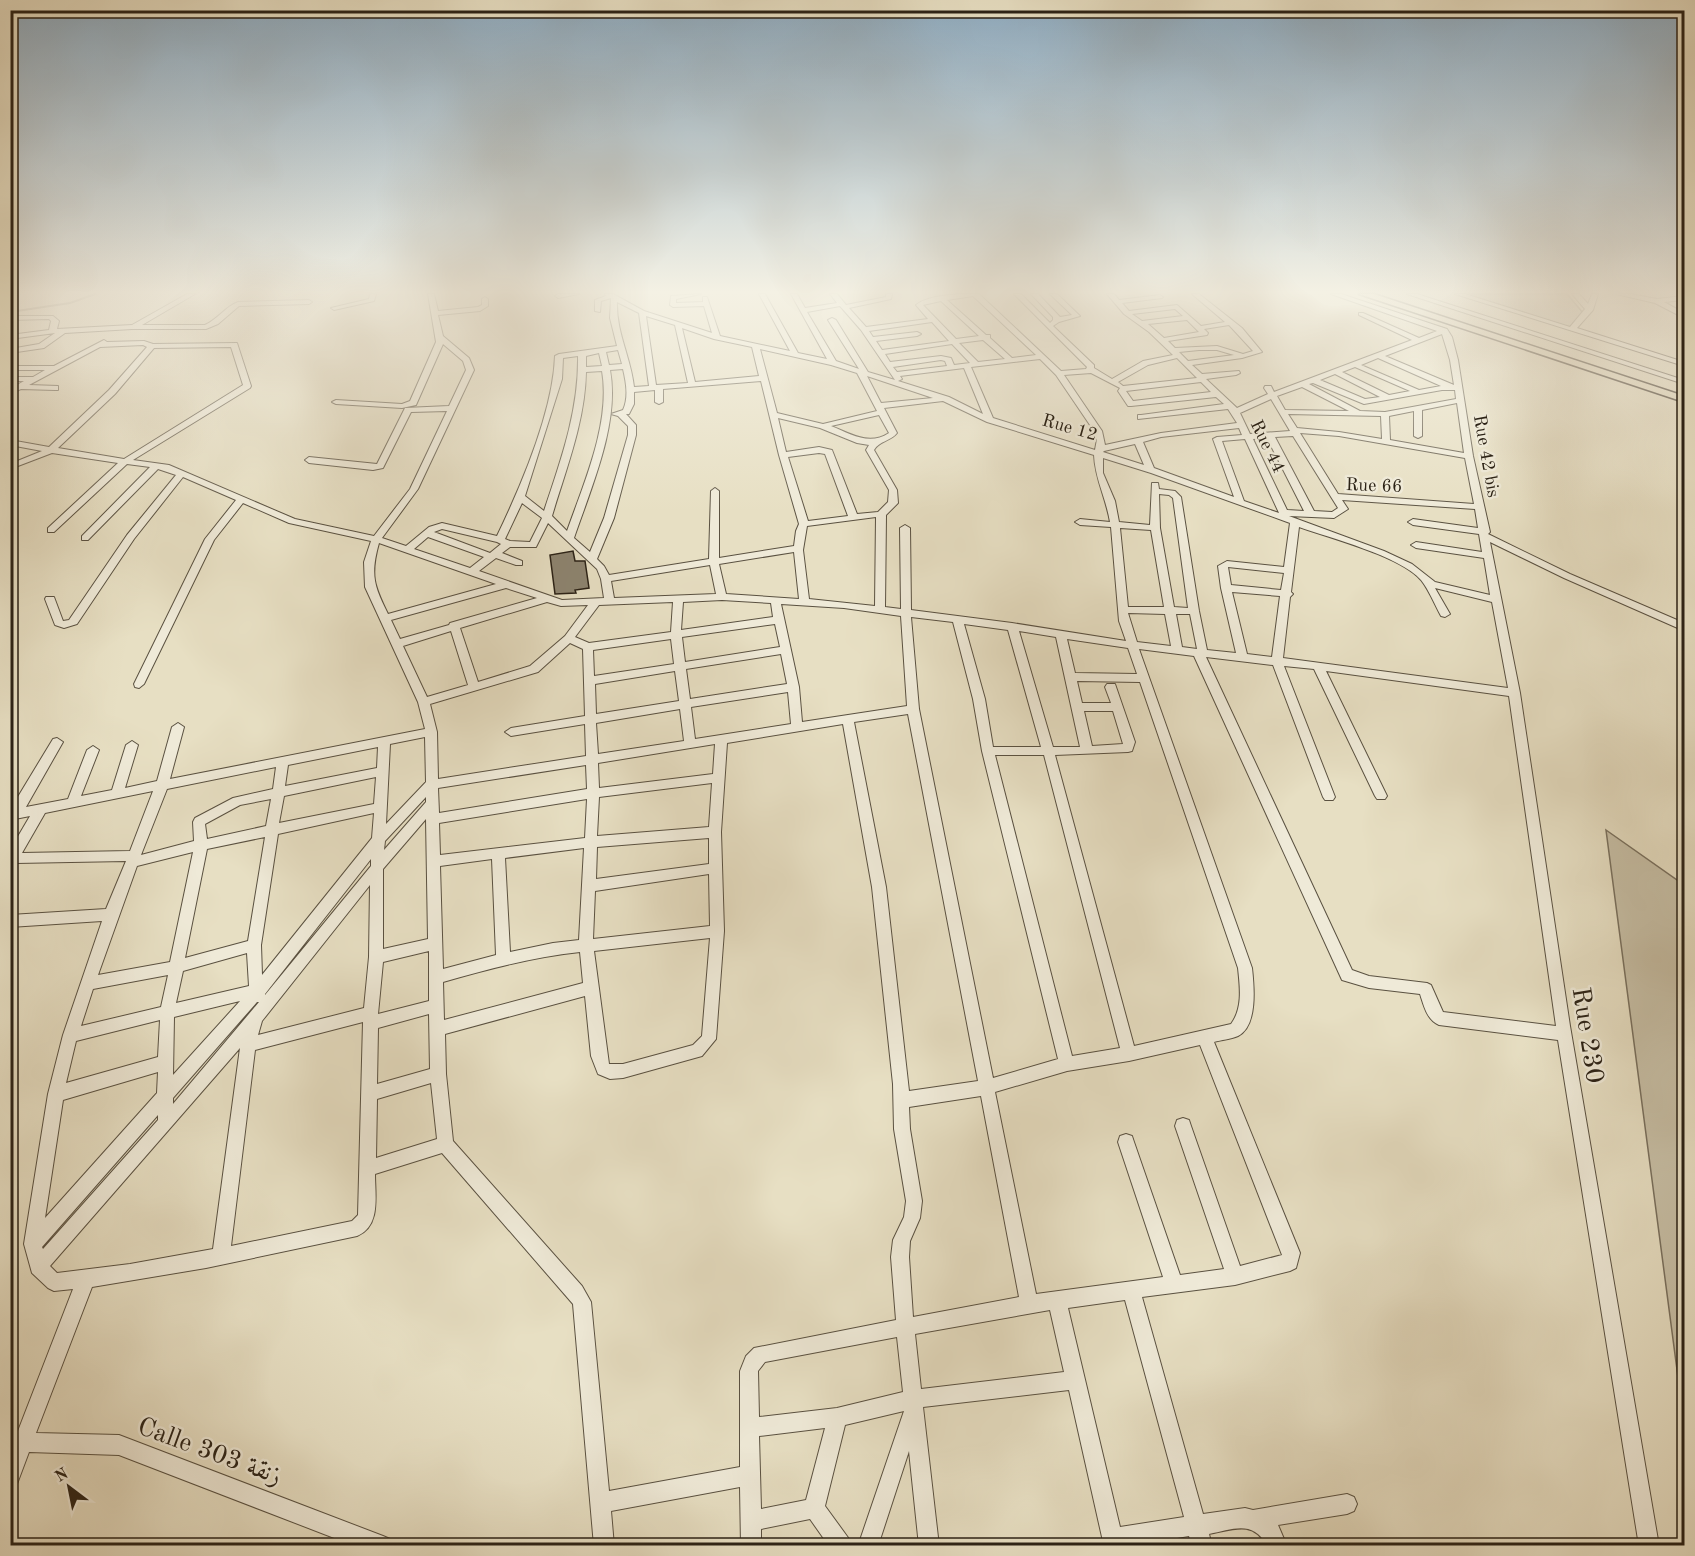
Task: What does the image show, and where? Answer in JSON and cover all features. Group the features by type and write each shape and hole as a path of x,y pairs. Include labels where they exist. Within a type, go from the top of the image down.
{"main road":[{"path":"1582,367 1684,399"},
{"path":"1590,367 1684,395"}],"street":[{"path":"10,467 51,450 112,392 134,367"},
{"path":"51,530 124,462 247,386 241,367"},
{"path":"336,402 412,405 430,367"},
{"path":"470,367 414,489 376,539 369,562 369,579 374,597 424,702 430,732 438,1074 445,1144 576,1292 582,1302 604,1545"},
{"path":"470,573 494,555 504,542 558,379 559,367"},
{"path":"407,550 435,528 447,526 504,542 529,547 535,544 547,517 580,401 584,367"},
{"path":"584,370 620,367"},
{"path":"605,415 621,414 629,409 627,367"},
{"path":"652,367 659,402"},
{"path":"688,367 692,385"},
{"path":"762,367 783,455 804,524 800,531 799,548 804,601"},
{"name":"Rue 12","path":"844,367 946,399 990,420 1099,450 1241,504 1288,518 1409,566 1426,581"},
{"path":"804,524 881,514 890,506 895,495 870,450 875,443 893,433 859,367"},
{"path":"889,367 902,385"},
{"path":"895,374 947,367"},
{"path":"967,367 990,420"},
{"path":"902,1100 987,1087 1067,1064 1205,1038 1235,1030 1244,1020 1247,1001 1245,968 1144,678 1123,610 1111,501 1099,473 1101,439 1059,373 1052,367"},
{"path":"1112,382 1140,367"},
{"name":"Rue 44","path":"1189,367 1230,407 1288,518"},
{"path":"1099,450 1138,441 1148,427 1252,403 1351,367"},
{"path":"1360,367 1418,392"},
{"path":"1405,367 1454,387"},
{"name":"Rue 42 bis","path":"1452,367 1454,387 1461,400 1469,456 1487,544"},
{"path":"1636,367 1684,382"},
{"path":"10,368 55,368"},
{"path":"10,392 55,368"},
{"path":"569,538 589,483 605,415 608,384 605,368"},
{"path":"1059,373 1090,369 1122,388 1148,427"},
{"path":"1336,372 1391,397 1407,411"},
{"path":"1122,388 1236,373"},
{"path":"629,390 765,378"},
{"path":"10,379 35,379"},
{"path":"1315,381 1362,401 1454,387"},
{"path":"1305,385 1361,414"},
{"path":"21,387 55,388"},
{"path":"1268,387 1337,497"},
{"path":"1131,404 1217,394"},
{"path":"823,426 881,409 946,399"},
{"path":"1285,412 1385,414 1418,410 1461,400"},
{"path":"1230,407 1252,403"},
{"path":"309,460 380,466 408,410 451,408"},
{"path":"1418,410 1418,436"},
{"path":"592,559 609,518 632,435 629,420 621,414"},
{"path":"1385,414 1386,441"},
{"path":"774,415 823,426 860,441 875,443"},
{"path":"1148,427 1241,425"},
{"path":"1241,504 1216,441 1219,439 1294,429 1386,441 1469,456"},
{"path":"1269,434 1311,515"},
{"path":"1138,441 1152,471 1155,491 1155,528 1177,651"},
{"path":"10,442 124,462 156,465 292,521 376,539 544,599 574,604 609,600 722,597 804,601 1012,626 1177,651 1318,666 1514,693"},
{"path":"783,455 819,450 829,452 853,517"},
{"path":"85,538 156,465"},
{"path":"50,599 59,623 73,622 130,537 182,474"},
{"path":"715,491 714,561 722,597"},
{"path":"1155,491 1172,493 1177,497 1201,654 1347,975 1369,982 1422,988 1426,990 1434,1012 1439,1018 1564,1034"},
{"path":"520,497 547,517 601,568 606,579 609,600"},
{"name":"Rue 66","path":"1337,497 1480,507"},
{"name":"Rue 66","path":"1288,518 1340,513 1343,509 1337,497"},
{"path":"139,684 210,540 242,499"},
{"path":"880,609 881,514"},
{"path":"1288,518 1289,570 1277,661 1329,797"},
{"path":"1080,522 1155,528"},
{"path":"1413,522 1487,544 1684,627"},
{"path":"905,528 906,613 913,709 1029,1304"},
{"path":"427,533 519,562"},
{"path":"1416,545 1487,544"},
{"path":"1463,546 1487,544"},
{"name":"Rue 230","path":"1487,544 1514,693 1564,1034 1649,1545"},
{"path":"606,579 799,548"},
{"path":"1243,659 1222,567 1226,564 1289,570"},
{"path":"1426,581 1439,587 1496,600"},
{"path":"1426,581 1445,614"},
{"path":"384,619 504,585"},
{"path":"1226,588 1287,594"},
{"path":"397,644 544,599"},
{"path":"678,599 676,635 690,744"},
{"path":"775,600 794,687 797,727"},
{"path":"424,702 534,669 569,638 596,602"},
{"path":"1123,610 1194,611"},
{"path":"569,638 588,647 778,620"},
{"path":"958,620 979,699 988,752 1067,1064"},
{"path":"454,625 474,687"},
{"path":"1012,626 1048,750 1129,1054"},
{"path":"1061,635 1087,751"},
{"path":"588,647 593,793 586,944 599,1056 603,1069 610,1072 623,1071 698,1051 705,1045 711,1032 717,931 715,831 717,778 722,739"},
{"path":"588,681 786,650"},
{"path":"1318,666 1381,796"},
{"path":"1071,677 1144,678"},
{"path":"512,732 794,687"},
{"path":"988,752 1087,751 1129,747 1111,687"},
{"path":"1078,707 1118,707"},
{"path":"33,1244 165,1099 259,990 379,839 430,785 913,709"},
{"path":"848,719 879,887 902,1100 902,1129 914,1201 912,1218 902,1240 900,1251 905,1326 928,1545"},
{"path":"178,727 162,785 111,915 70,1035 56,1094 33,1244 38,1267 54,1282 86,1279 221,1255 357,1228 366,1218 371,1018 376,957 384,742"},
{"path":"13,815 430,732"},
{"path":"13,815 57,742"},
{"path":"117,794 132,746"},
{"path":"72,803 93,750"},
{"path":"221,1255 248,1045 256,1017 259,990 254,969 254,945 283,761"},
{"path":"166,1122 167,1013 201,845 198,824 203,818 237,801 383,771"},
{"path":"432,819 593,793 717,778"},
{"path":"38,1267 256,1017 378,865 431,805"},
{"path":"40,810 12,860 134,859 381,807"},
{"path":"434,861 591,842 715,831"},
{"path":"498,852 503,959"},
{"path":"588,886 716,868"},
{"path":"10,921 111,915"},
{"path":"435,978 503,959 586,944 717,931"},
{"path":"376,957 434,944"},
{"path":"89,983 175,967 254,945"},
{"path":"437,1029 591,988"},
{"path":"70,1035 259,990"},
{"path":"248,1045 436,1006"},
{"path":"751,1545 749,1371 759,1354 1029,1304 1235,1276 1287,1264 1292,1258 1205,1038"},
{"path":"56,1094 166,1062"},
{"path":"369,1094 438,1074"},
{"path":"1183,1126 1235,1276"},
{"path":"1126,1142 1174,1284"},
{"path":"367,1168 445,1144"},
{"path":"10,1477 16,1441 86,1279"},
{"path":"1131,1290 1200,1536"},
{"path":"1057,1300 1113,1542 1200,1536 1245,1518 1261,1521 1271,1529 1277,1545"},
{"path":"751,1428 1076,1380"},
{"path":"868,1545 913,1404"},
{"path":"814,1508 837,1417"},
{"name":"Calle 303 زنقة","path":"16,1441 118,1445 383,1545"},
{"path":"599,1503 750,1475"},
{"path":"1255,1519 1347,1504"},
{"path":"750,1521 814,1508"},
{"path":"814,1508 842,1545"}],"shaded area":[{"path":"1606,830 1684,885 1684,1423"}],"building":[{"path":"573,551 575,561 585,561 589,588 575,590 576,593 555,594 550,555"}]}
